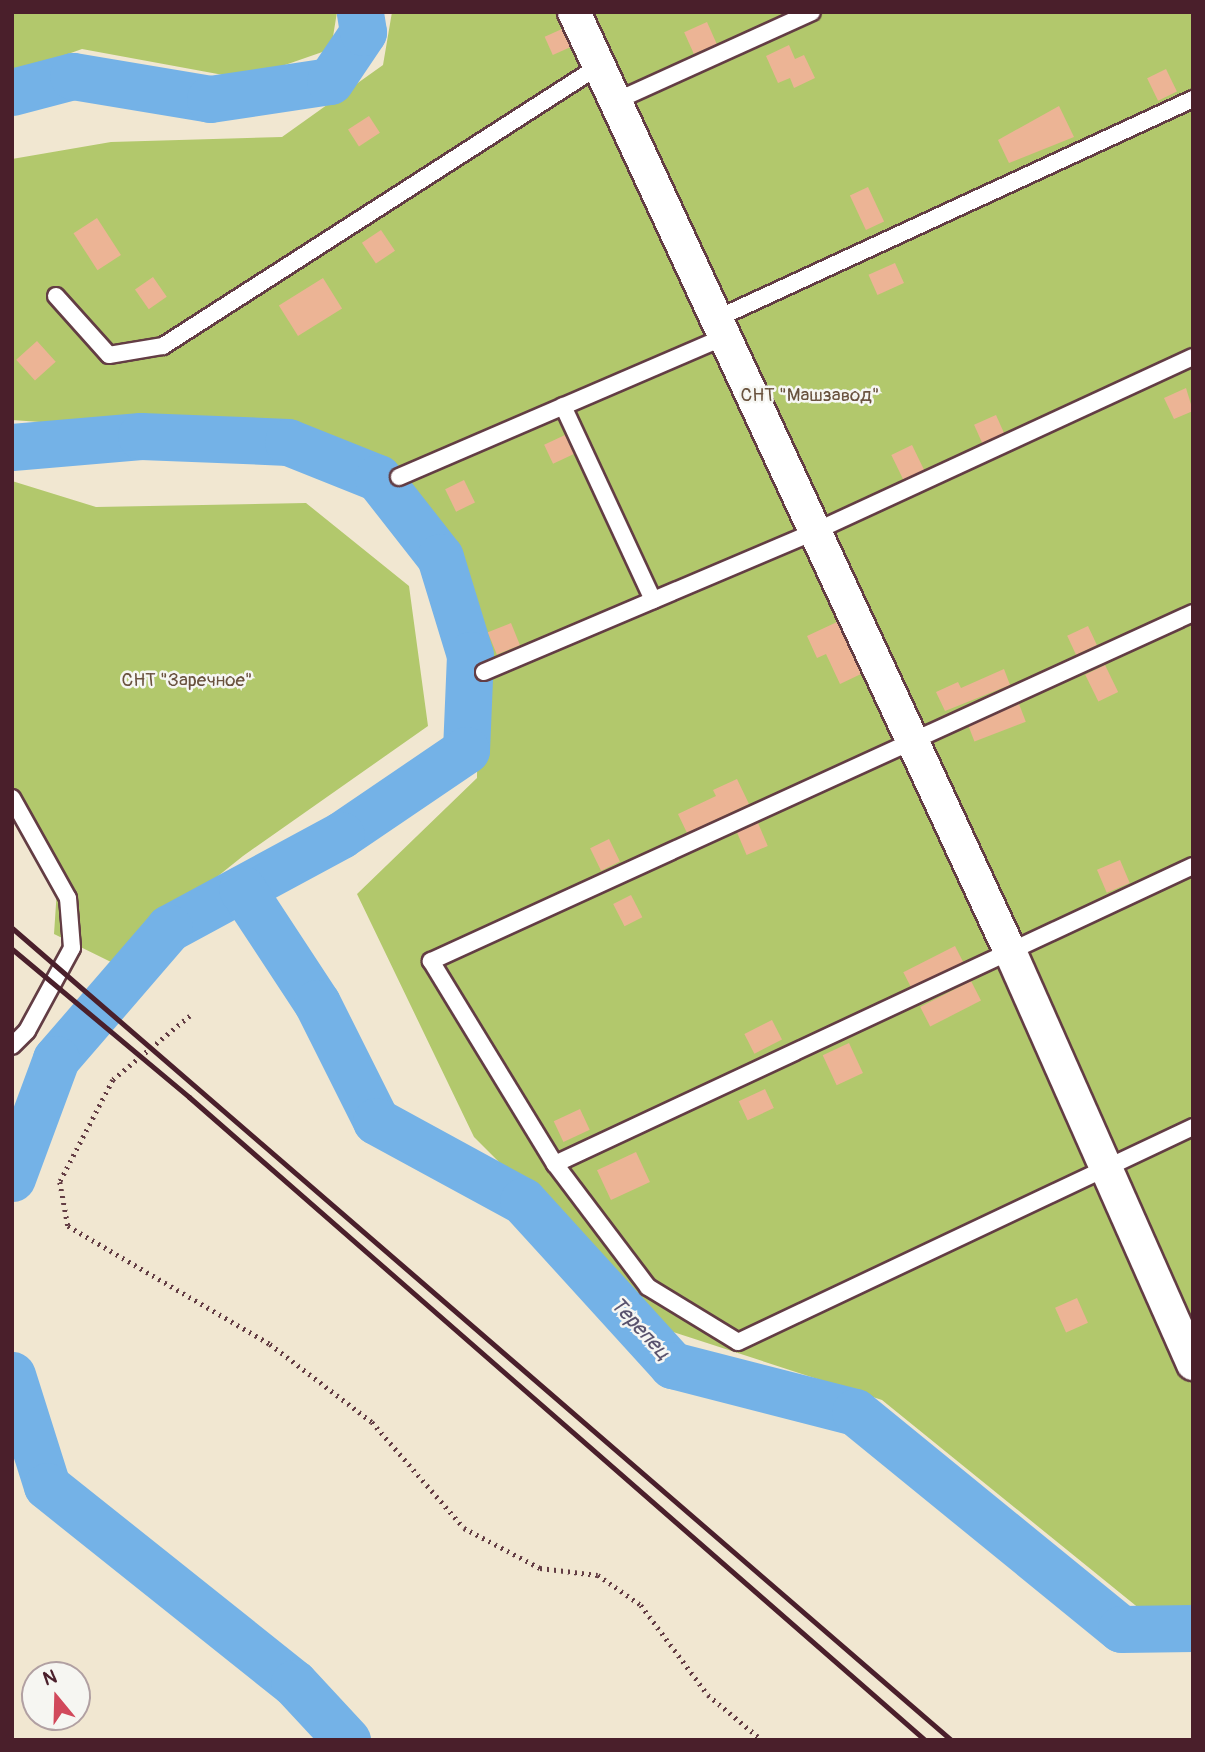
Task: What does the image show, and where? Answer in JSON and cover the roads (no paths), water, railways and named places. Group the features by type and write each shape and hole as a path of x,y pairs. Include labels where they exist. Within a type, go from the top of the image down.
{"street":[{"path":"574,12 1009,949 1193,1364"}],"lane":[{"path":"615,102 812,12"},
{"path":"56,296 109,355 163,346 599,66"},
{"path":"399,477 563,406 1193,99"},
{"path":"484,672 814,531 1193,357"},
{"path":"563,406 653,600"},
{"path":"1193,613 910,739 431,961 555,1164 648,1287 738,1342 1193,1127"},
{"path":"12,798 68,898 72,948 27,1031 12,1046"},
{"path":"555,1164 1009,949 1193,866"}],"waterway":[{"path":"12,92 73,76 210,99 330,81 363,32 360,12"},
{"path":"12,447 141,436 288,442 378,478 440,557 470,655 466,750 341,835 169,928 56,1059 12,1178"},
{"name":"Терепец","path":"242,889 317,1003 376,1121 523,1201 672,1365 855,1412 1121,1629 1193,1628"},
{"path":"12,1375 47,1486 294,1683 347,1740"}],"railway":[{"path":"12,928 951,1740"},
{"path":"12,949 189,1097 925,1740"}],"park label":[{"name":"СНТ \"Машзавод\"","path":"810,396"},
{"name":"СНТ \"Заречное\"","path":"187,681"}]}
